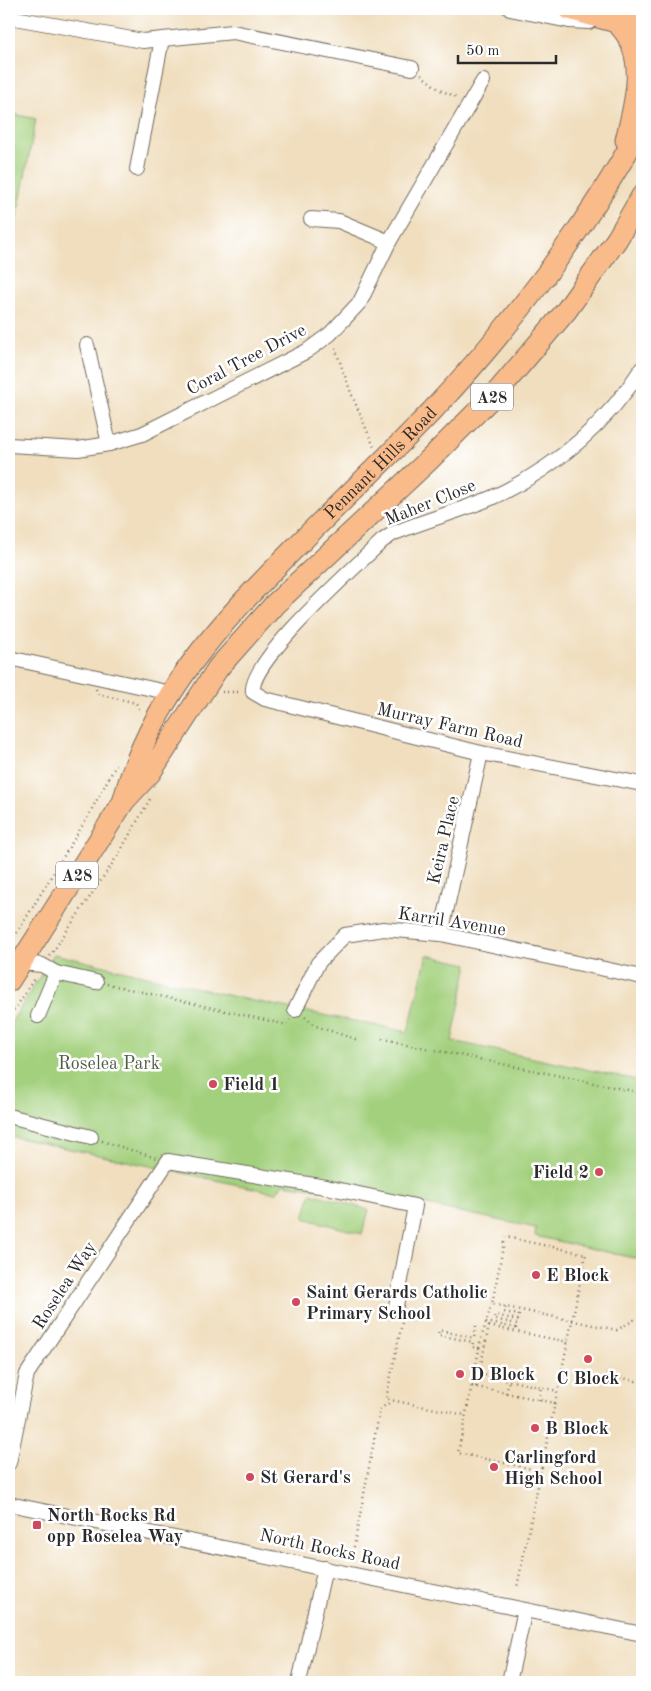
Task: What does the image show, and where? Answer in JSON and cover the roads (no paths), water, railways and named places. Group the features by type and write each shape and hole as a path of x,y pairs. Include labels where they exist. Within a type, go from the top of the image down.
{"highway":[{"path":"569,9 617,23 642,26"},
{"path":"617,23 630,41 636,64 638,87 618,170"},
{"name":"Pennant Hills Road","path":"124,801 134,763 171,693 195,658 240,604 432,410 513,320 618,170 642,125"},
{"name":"Pennant Hills Road","path":"9,982 124,801 150,773 218,668 275,604 428,461 498,391 566,310 617,238 642,196"},
{"path":"171,693 187,692 198,679 218,668"}],"street":[{"path":"510,9 569,20 617,23"},
{"path":"9,17 123,38 162,39 233,32 412,68"},
{"path":"137,169 162,39"},
{"name":"Coral Tree Drive","path":"9,445 78,449 109,444 142,434 307,351 330,334 360,302 389,242 483,81"},
{"path":"312,219 340,221 389,242"},
{"path":"88,345 109,444"},
{"name":"Maher Close","path":"253,692 255,678 276,648 308,612 382,541 402,530 491,498 540,473 576,446 604,418 642,368"},
{"path":"9,658 171,693"},
{"name":"Murray Farm Road","path":"253,692 265,700 481,753 642,784"},
{"name":"Keira Place","path":"441,934 481,753"},
{"name":"Karril Avenue","path":"295,1010 318,963 345,935 384,929 441,934 642,977"},
{"path":"24,958 56,973 96,982"},
{"path":"38,1016 56,973"},
{"path":"9,1116 91,1137"},
{"name":"Roselea Way","path":"9,1463 27,1374 168,1161 326,1187 415,1206 395,1311"},
{"name":"North Rocks Road","path":"9,1504 642,1634"},
{"path":"299,1682 325,1568"},
{"path":"509,1682 525,1610"}],"place":[{"name":"Field 1","path":"213,1084"},
{"name":"Field 2","path":"599,1172"},
{"name":"E Block","path":"536,1275"},
{"name":"Saint Gerards Catholic Primary School","path":"296,1302"},
{"name":"C Block","path":"588,1359"},
{"name":"D Block","path":"460,1374"},
{"name":"B Block","path":"535,1428"},
{"name":"Carlingford High School","path":"494,1467"},
{"name":"St Gerard's","path":"250,1477"},
{"name":"North Rocks Rd opp Roselea Way","path":"37,1525"}],"park label":[{"name":"Roselea Park","path":"109,1063"}]}
